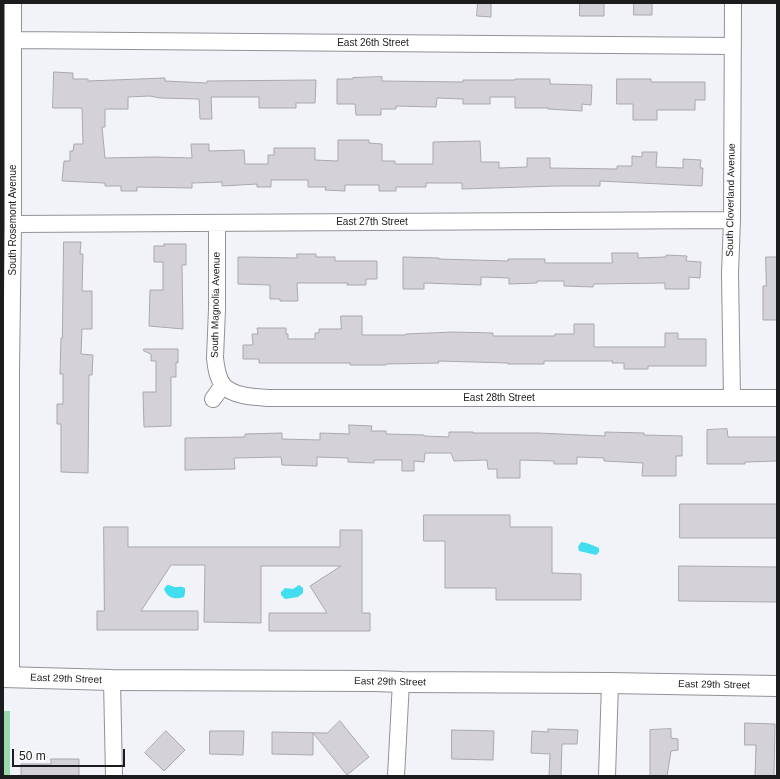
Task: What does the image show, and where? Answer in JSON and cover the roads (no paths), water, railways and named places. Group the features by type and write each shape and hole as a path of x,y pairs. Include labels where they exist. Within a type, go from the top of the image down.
{"street":[{"name":"South Rosemont Avenue","path":"7,677 7,370 13,224 13,3"},
{"name":"South Cloverland Avenue","path":"732,398 730,273 732,220 733,3"},
{"name":"East 26th Street","path":"12,40 733,46"},
{"name":"East 27th Street","path":"13,224 732,220"},
{"name":"South Magnolia Avenue","path":"217,223 217,309 215,358 217,372 223,385"},
{"name":"East 28th Street","path":"223,385 239,394 270,398 777,398"},
{"path":"213,399 223,385"},
{"name":"East 29th Street","path":"7,677 112,680 610,683 777,686"},
{"path":"112,680 114,776"},
{"path":"396,776 401,682"},
{"path":"607,776 610,683"}],"water":[{"path":"581,542 599,548 599,552 596,555 579,551 578,547"},
{"path":"167,585 185,588 184,597 172,598 169,596 164,589"},
{"path":"299,585 303,588 303,593 298,597 285,599 281,595 281,592 285,588 293,589"}]}
